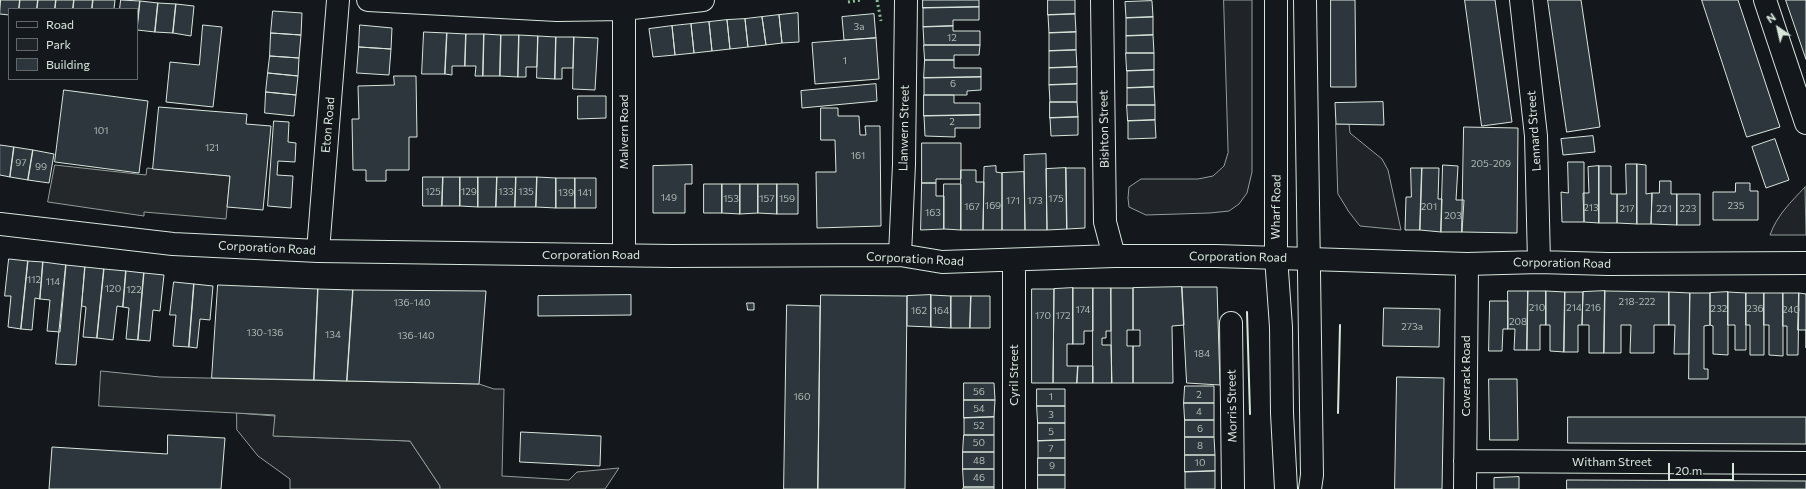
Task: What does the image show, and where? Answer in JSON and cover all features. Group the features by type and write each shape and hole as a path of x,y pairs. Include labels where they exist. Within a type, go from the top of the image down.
{"street":[{"name":"Eton Road","path":"318,251 338,0"},
{"path":"368,0 557,5 624,10 702,0"},
{"name":"Llanwern Street","path":"900,255 904,164 906,0"},
{"name":"Bishton Street","path":"1102,0 1105,218 1114,256"},
{"name":"Wharf Road","path":"1276,0 1276,257 1281,326 1282,413 1286,489"},
{"path":"1305,0 1312,475 1310,489"},
{"name":"Lennard Street","path":"1521,0 1536,136 1539,262"},
{"path":"1765,0 1806,123"},
{"name":"Malvern Road","path":"624,10 624,255"},
{"name":"Corporation Road","path":"0,224 173,244 318,251 624,255 900,255 942,262 1114,256 1276,257 1467,264 1539,262 1608,264 1806,263"},
{"name":"Cyril Street","path":"1014,260 1014,489"},
{"name":"Coverack Road","path":"1465,489 1467,264"},
{"name":"Morris Street","path":"1231,322 1233,489"},
{"name":"Witham Street","path":"1465,461 1806,463"}],"green space":[{"path":"1224,0 1252,0 1252,172 1247,193 1239,204 1229,211 1146,215 1129,207 1129,187 1141,179 1198,179 1213,176 1224,166 1228,153"},
{"path":"1336,124 1349,124 1350,133 1382,159 1388,170 1401,230 1360,226 1349,212 1338,194"},
{"path":"1805,187 1806,235 1770,235 1780,215"},
{"path":"237,413 275,416 274,436 410,441 440,486 440,489 290,489 290,479 258,456 237,430"}],"shaded area":[{"path":"55,165 146,175 147,168 230,176 226,219 144,212 144,216 48,202"},
{"path":"101,371 160,377 479,384 494,389 504,389 502,476 569,480 577,472 619,468 605,489 440,489 440,486 410,441 273,436 275,415 99,406"}],"building":[{"path":"1,0 20,0 19,8 8,8 8,15 0,14"},
{"path":"20,0 38,0 37,8 19,8"},
{"path":"38,0 56,0 55,8 37,8"},
{"path":"56,0 74,0 73,8 55,8"},
{"path":"74,0 93,0 92,8 73,8"},
{"path":"93,0 115,0 114,8 92,8"},
{"path":"121,0 140,1 138,20 138,8 120,8"},
{"path":"923,0 979,0 979,7 923,8"},
{"path":"1048,0 1075,0 1075,14 1048,15"},
{"path":"1331,0 1355,0 1356,87 1331,87"},
{"path":"1465,0 1495,0 1512,122 1482,126"},
{"path":"1548,0 1581,0 1600,127 1567,132"},
{"path":"1702,0 1738,0 1780,127 1747,137"},
{"path":"1786,0 1806,0 1806,59"},
{"path":"140,1 158,3 155,32 138,30"},
{"path":"1152,1 1153,17 1126,18 1125,2"},
{"path":"158,3 176,4 173,33 155,32"},
{"path":"176,4 194,6 191,36 173,33"},
{"path":"979,7 979,20 953,20 953,26 923,27 923,8"},
{"path":"273,11 302,13 301,35 271,33"},
{"path":"798,13 799,42 782,43 779,15"},
{"path":"874,14 876,38 844,40 842,17"},
{"path":"1075,14 1076,32 1049,33 1048,15"},
{"path":"779,15 782,43 766,45 762,17"},
{"path":"762,17 766,45 748,47 745,19"},
{"path":"1153,17 1153,35 1126,36 1126,18"},
{"path":"745,19 748,47 730,49 727,20"},
{"path":"727,20 730,49 712,51 709,22"},
{"path":"709,22 712,51 694,53 691,24"},
{"path":"691,24 694,53 675,55 672,26"},
{"path":"203,25 222,27 213,107 166,102 170,62 199,65"},
{"path":"360,25 392,28 391,49 359,47"},
{"path":"672,26 675,55 653,57 649,29"},
{"path":"953,26 953,31 980,31 980,45 924,45 923,27"},
{"path":"424,32 447,33 445,74 422,74"},
{"path":"1076,32 1076,50 1049,51 1049,33"},
{"path":"271,33 301,35 299,58 270,56"},
{"path":"447,33 466,34 465,66 452,66 452,75 445,74"},
{"path":"466,34 484,34 483,76 475,76 476,66 465,66"},
{"path":"484,34 501,35 500,76 483,76"},
{"path":"501,35 519,35 518,77 500,76"},
{"path":"519,35 538,36 537,67 526,67 526,77 518,77"},
{"path":"1153,35 1154,53 1126,53 1126,36"},
{"path":"538,36 556,37 555,79 537,78"},
{"path":"556,37 574,37 573,68 562,68 562,79 555,79"},
{"path":"574,37 598,38 595,90 573,89"},
{"path":"876,38 879,79 815,84 812,43"},
{"path":"924,45 980,45 979,55 954,55 954,60 925,60"},
{"path":"359,47 391,49 389,75 357,73"},
{"path":"1076,50 1077,67 1049,68 1049,51"},
{"path":"1126,53 1154,53 1154,70 1127,71"},
{"path":"270,56 299,58 298,76 268,73"},
{"path":"925,60 954,60 954,68 981,68 981,77 924,78"},
{"path":"1077,67 1077,84 1049,85 1049,68"},
{"path":"1154,70 1154,87 1127,88 1127,71"},
{"path":"268,73 298,76 296,95 266,92"},
{"path":"394,76 416,76 417,137 409,137 409,170 386,170 386,181 366,181 366,170 353,170 352,119 359,119 358,86 394,85"},
{"path":"981,77 981,90 967,91 967,95 924,95 924,78"},
{"path":"876,84 877,101 802,108 801,91"},
{"path":"1077,84 1077,102 1050,102 1049,85"},
{"path":"1154,87 1155,105 1127,105 1127,88"},
{"path":"64,90 148,101 139,173 55,162"},
{"path":"266,92 296,95 294,116 265,113"},
{"path":"924,95 954,95 954,103 980,103 980,115 924,116"},
{"path":"578,96 606,96 606,118 578,119"},
{"path":"1050,102 1077,102 1078,117 1050,118"},
{"path":"1383,102 1384,125 1336,124 1335,103"},
{"path":"1127,105 1155,105 1155,120 1128,121"},
{"path":"159,107 247,114 246,124 271,126 263,210 227,207 230,176 153,169"},
{"path":"821,108 838,108 838,116 859,116 860,135 866,135 865,126 880,126 881,226 817,228 816,172 836,172 835,140 821,140"},
{"path":"980,115 980,128 955,128 955,137 925,136 924,116"},
{"path":"1078,117 1078,135 1051,136 1050,118"},
{"path":"1155,120 1156,138 1128,139 1128,121"},
{"path":"274,121 289,122 288,142 296,143 295,162 278,161 277,175 293,176 291,208 268,206"},
{"path":"1464,127 1518,128 1517,233 1462,232"},
{"path":"1593,136 1595,152 1563,155 1561,139"},
{"path":"1775,139 1789,180 1766,188 1752,147"},
{"path":"922,143 961,143 961,179 936,179 936,183 922,183"},
{"path":"0,145 14,147 10,177 0,175"},
{"path":"14,147 33,150 28,180 10,177"},
{"path":"33,150 54,154 49,183 28,180"},
{"path":"1046,154 1047,230 1025,230 1024,155"},
{"path":"1568,162 1584,162 1584,222 1562,222 1561,192 1568,193"},
{"path":"1626,164 1637,164 1637,224 1617,223 1617,194 1626,194"},
{"path":"1637,164 1646,165 1646,194 1652,193 1651,224 1637,224"},
{"path":"692,165 692,184 685,184 685,213 653,213 653,166"},
{"path":"1443,165 1458,166 1456,200 1464,200 1462,232 1441,232"},
{"path":"996,166 996,172 1002,173 1002,230 983,230 984,167"},
{"path":"1599,166 1599,223 1584,222 1583,193 1589,193 1588,167"},
{"path":"1599,166 1611,166 1611,194 1617,194 1617,223 1599,223"},
{"path":"1066,168 1067,229 1047,230 1046,169"},
{"path":"1066,168 1085,168 1085,228 1067,229"},
{"path":"1411,168 1422,168 1420,230 1405,230 1406,197 1411,197"},
{"path":"1422,168 1439,168 1438,199 1442,199 1441,232 1420,230"},
{"path":"961,170 976,170 976,182 984,182 983,230 961,230"},
{"path":"1024,172 1025,230 1002,230 1002,173"},
{"path":"423,177 443,177 442,206 423,206"},
{"path":"443,177 460,177 460,206 442,206"},
{"path":"460,177 478,177 478,207 460,206"},
{"path":"478,177 497,177 496,207 478,207"},
{"path":"497,177 516,177 515,207 496,207"},
{"path":"516,177 537,177 536,207 515,207"},
{"path":"537,177 556,178 556,208 536,207"},
{"path":"556,178 575,178 575,208 556,208"},
{"path":"575,178 596,178 596,208 575,208"},
{"path":"1660,181 1671,181 1671,194 1677,194 1677,225 1651,224 1652,193 1659,193"},
{"path":"922,183 936,183 936,196 944,196 944,229 921,230"},
{"path":"1736,183 1750,183 1750,191 1758,191 1758,220 1713,220 1713,192 1735,192"},
{"path":"704,184 722,184 722,213 704,213"},
{"path":"722,184 740,184 740,214 722,213"},
{"path":"740,184 758,184 758,213 740,214"},
{"path":"758,184 777,184 777,214 758,213"},
{"path":"777,184 798,184 798,214 777,214"},
{"path":"944,184 961,184 961,230 944,229"},
{"path":"1677,194 1700,194 1700,225 1677,225"},
{"path":"9,259 28,261 21,329 8,327 11,296 5,296"},
{"path":"28,261 43,262 40,299 35,298 32,330 21,329"},
{"path":"43,262 66,265 60,332 47,331 50,300 40,299"},
{"path":"66,265 85,267 76,365 56,364"},
{"path":"85,267 104,269 97,338 83,337 86,307 82,306"},
{"path":"104,269 126,271 123,307 117,306 113,340 97,338"},
{"path":"126,271 144,273 138,340 126,339 129,308 123,307"},
{"path":"144,273 164,275 160,311 153,310 150,341 138,340"},
{"path":"174,282 194,284 189,347 173,346 176,315 170,315"},
{"path":"194,284 213,286 210,320 200,319 197,348 189,347"},
{"path":"218,285 318,289 314,380 212,378"},
{"path":"1182,287 1184,325 1172,326 1173,383 1133,383 1133,346 1140,346 1140,330 1133,330 1133,288"},
{"path":"1182,287 1217,287 1220,385 1187,383"},
{"path":"1073,288 1073,344 1067,344 1067,366 1078,366 1077,383 1053,383 1054,289"},
{"path":"1073,288 1093,288 1093,331 1084,331 1084,344 1073,344"},
{"path":"1093,288 1111,288 1111,331 1106,331 1106,338 1102,338 1102,345 1111,345 1112,383 1093,383"},
{"path":"1111,288 1133,288 1133,330 1127,330 1127,346 1133,346 1133,383 1112,383"},
{"path":"318,289 353,290 347,381 314,380"},
{"path":"1032,289 1054,289 1053,383 1032,383"},
{"path":"353,290 486,291 479,384 347,381"},
{"path":"1508,291 1528,291 1527,350 1514,350 1515,329 1508,329"},
{"path":"1528,291 1546,291 1546,325 1540,325 1540,350 1527,350"},
{"path":"1546,291 1565,292 1564,352 1550,351 1550,325 1546,325"},
{"path":"1605,291 1604,353 1589,353 1589,325 1582,325 1583,292"},
{"path":"1605,291 1669,292 1669,325 1654,325 1654,353 1630,353 1631,325 1621,325 1621,353 1604,353"},
{"path":"1565,292 1583,292 1582,325 1578,325 1578,352 1564,352"},
{"path":"1669,292 1690,293 1689,354 1674,354 1675,325 1669,325"},
{"path":"1728,292 1728,355 1713,354 1713,326 1710,325 1710,293"},
{"path":"1728,292 1746,293 1746,350 1735,350 1735,325 1728,325"},
{"path":"1690,293 1710,293 1710,325 1704,326 1704,369 1708,369 1708,379 1689,379"},
{"path":"1746,293 1764,293 1764,355 1750,355 1750,325 1746,325"},
{"path":"1764,293 1783,293 1783,356 1769,355 1769,325 1764,325"},
{"path":"1783,293 1799,293 1798,355 1787,355 1787,326 1783,326"},
{"path":"1799,293 1806,294 1806,330 1798,330"},
{"path":"631,295 631,315 538,316 538,296"},
{"path":"821,295 907,296 905,489 818,489"},
{"path":"931,295 931,327 907,326 907,296"},
{"path":"931,295 951,296 951,328 931,327"},
{"path":"951,296 971,296 970,328 951,328"},
{"path":"971,296 990,296 990,328 970,328"},
{"path":"1490,301 1508,301 1508,329 1503,329 1502,351 1489,351"},
{"path":"747,303 754,303 754,310 748,310"},
{"path":"787,305 820,306 818,489 784,489"},
{"path":"1384,308 1440,309 1439,347 1383,346"},
{"path":"1078,366 1093,366 1093,383 1077,383"},
{"path":"1397,377 1444,378 1442,489 1395,489"},
{"path":"1489,379 1517,379 1518,440 1490,440"},
{"path":"964,383 994,383 995,400 964,400"},
{"path":"1185,386 1214,386 1214,403 1184,403"},
{"path":"1037,389 1065,389 1065,406 1037,406"},
{"path":"964,400 995,400 994,417 964,418"},
{"path":"1184,403 1214,403 1214,420 1185,420"},
{"path":"1037,406 1065,406 1065,423 1038,423"},
{"path":"994,417 994,435 964,435 964,418"},
{"path":"1568,417 1806,417 1806,444 1568,443"},
{"path":"1185,420 1214,420 1214,437 1185,437"},
{"path":"1038,423 1065,423 1065,440 1038,441"},
{"path":"521,432 601,436 600,466 520,462"},
{"path":"168,435 225,438 221,489 49,489 52,447 167,454"},
{"path":"964,435 994,435 994,452 963,452"},
{"path":"1185,437 1214,437 1215,455 1185,455"},
{"path":"1065,440 1065,458 1038,458 1038,441"},
{"path":"963,452 994,452 994,469 963,469"},
{"path":"1185,455 1215,455 1215,471 1185,472"},
{"path":"1038,458 1065,458 1065,475 1038,475"},
{"path":"963,469 994,469 994,487 964,487"},
{"path":"1215,471 1215,489 1185,489 1185,472"},
{"path":"1038,475 1065,475 1065,489 1038,489"},
{"path":"1519,477 1519,489 1494,489 1494,478"},
{"path":"1567,480 1806,481 1806,489 1567,489"},
{"path":"964,487 994,487 994,489 963,489"}],"hedge":[{"path":"848,2 862,0"},
{"path":"877,0 881,21"}],"wall":[{"path":"1247,312 1250,414"},
{"path":"1338,413 1340,325"}]}
